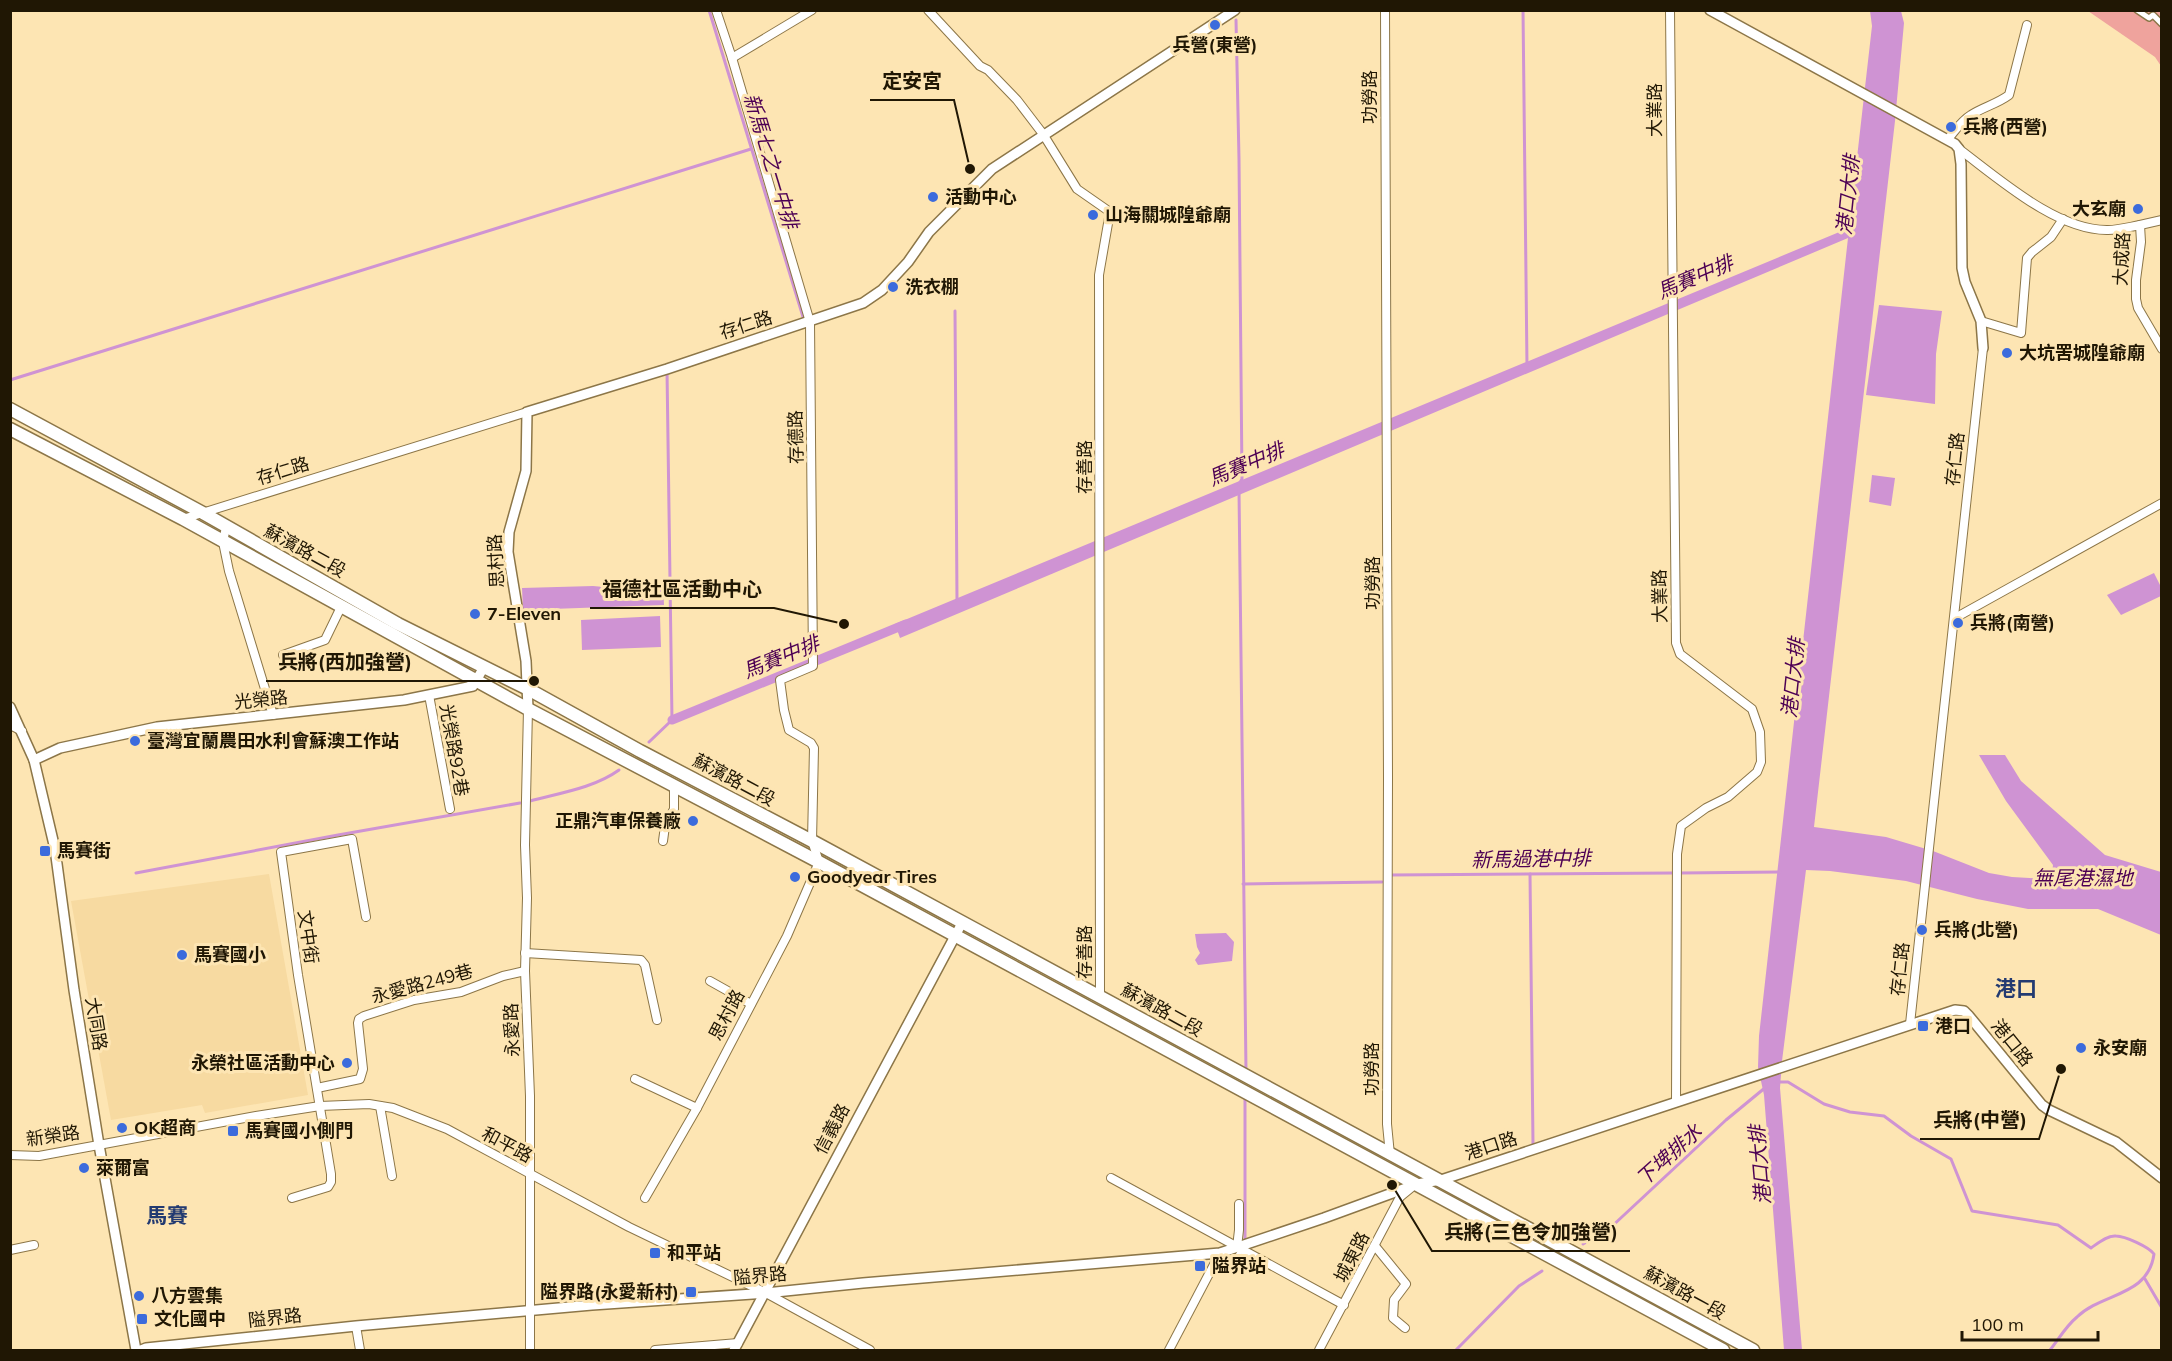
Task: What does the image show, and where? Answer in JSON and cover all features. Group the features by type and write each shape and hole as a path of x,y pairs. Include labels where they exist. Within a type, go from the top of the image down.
{"main road":[{"name":"蘇濱路二段","path":"10,410 203,513 528,710 819,862 1417,1184"},
{"name":"蘇濱路二段","path":"10,429 183,519 341,607 528,689 1390,1155 1441,1180"},
{"name":"蘇濱路一段","path":"1441,1180 1753,1350"},
{"name":"蘇濱路一段","path":"1417,1184 1724,1350"},
{"path":"1620,1293 1626,1281"}],"street":[{"name":"存德路","path":"716,10 810,322 813,666 780,680 789,730 811,743 814,748 812,841"},
{"path":"732,58 812,10"},
{"name":"存善路","path":"928,10 980,66 988,70 1017,100 1043,134 1077,189 1110,212 1099,274 1100,997"},
{"name":"存仁路","path":"183,519 527,412 863,303 882,290 908,262 929,232 992,169 1234,10"},
{"name":"功勞路","path":"1385,10 1387,1124 1390,1155"},
{"name":"大業路","path":"1670,10 1676,643 1680,654 1752,709 1760,732 1761,762 1757,772 1728,797 1706,808 1681,826 1677,854 1676,1102"},
{"path":"1710,10 1948,139 1959,149"},
{"path":"2137,10 2149,18 2153,15 2162,24"},
{"path":"1948,139 1965,119 2009,95 2027,25"},
{"name":"存仁路","path":"1910,1024 1922,944 1926,882 1983,348 1981,321 1965,282 1962,268 1959,149"},
{"name":"大成路","path":"1959,149 2001,183 2063,219 2084,227 2102,230 2140,225 2142,242 2136,280 2136,299 2138,308 2158,338 2162,349"},
{"path":"1981,321 2021,333 2025,266 2032,252 2051,237 2063,219"},
{"path":"2140,225 2162,220"},
{"name":"思村路","path":"527,412 526,471 509,532 508,552 526,661 528,710"},
{"path":"1954,618 2162,503"},
{"path":"226,527 223,542 229,572 273,715"},
{"path":"283,655 325,640 341,607"},
{"path":"477,681 484,668"},
{"name":"光榮路","path":"34,760 60,748 158,727 395,701 473,686 477,681"},
{"name":"光榮路92巷","path":"429,695 450,809"},
{"name":"大同路","path":"10,707 34,760 55,849 74,990 99,1145 136,1350"},
{"name":"永愛路","path":"528,710 525,971 530,1096 530,1350"},
{"path":"10,725 22,731"},
{"path":"663,841 665,826 675,809 674,786"},
{"name":"文中街","path":"292,1197 328,1187 331,1174 298,975 281,852 351,839 366,917"},
{"path":"812,841 819,862"},
{"name":"思村路","path":"645,1198 697,1108 787,936 819,862"},
{"name":"信義路","path":"736,1347 962,923"},
{"path":"525,953 641,960 645,964 657,1020"},
{"name":"永愛路249巷","path":"317,1088 360,1079 363,1069 357,1023 364,1016 414,1000 461,992 503,976 525,971"},
{"path":"710,981 751,1004"},
{"name":"港口路","path":"1239,1248 1417,1184 1441,1180 1947,1012 1964,1011 2042,1105 2116,1142 2162,1178"},
{"path":"635,1079 697,1108"},
{"name":"和平路","path":"99,1145 320,1106 352,1104 401,1110 437,1125 629,1227 765,1293 868,1350"},
{"path":"380,1106 392,1176"},
{"name":"新榮路","path":"10,1155 39,1156 99,1145"},
{"path":"1111,1178 1344,1305"},
{"name":"城東路","path":"1319,1350 1400,1197 1417,1184"},
{"path":"1231,1266 1239,1248 1239,1204"},
{"path":"10,1250 34,1245"},
{"path":"1375,1246 1406,1284 1394,1300 1393,1318 1405,1328"},
{"name":"隘界路","path":"141,1350 356,1326 1220,1253 1239,1248"},
{"path":"1169,1350 1220,1253"},
{"path":"356,1326 360,1350"},
{"path":"655,1350 736,1347"}],"shaded area":[{"path":"2088,11 2161,11 2161,66 2155,57"},
{"name":"馬賽國小","path":"269,874 308,1095 205,1113 202,1105 111,1120 71,901"}],"water":[{"name":"無尾港濕地","path":"1870,11 1901,11 1904,23 1895,121 1814,827 1886,837 1933,851 1989,873 2048,879 2053,865 2006,801 1979,755 2005,755 2021,781 2105,855 2161,872 2161,935 2098,909 2028,909 1906,881 1806,870 1780,1088 1802,1350 1784,1350 1764,1095 1758,1067 1759,1036 1848,238 900,638 895,624 1849,228 1872,26"},
{"path":"1879,305 1942,311 1936,354 1935,404 1866,395"},
{"path":"1872,475 1895,478 1891,506 1869,502"},
{"path":"2154,573 2161,587 2161,596 2121,615 2107,595"},
{"path":"663,582 664,605 523,610 522,588 593,586 615,588 627,583"},
{"path":"660,616 661,647 582,650 581,620"},
{"path":"1226,933 1234,942 1232,961 1198,965 1195,960 1200,953 1195,934"}],"waterway":[{"name":"新馬七之一中排","path":"709,10 804,320"},
{"path":"1523,10 1527,366"},
{"path":"1236,20 1242,479 1239,484"},
{"path":"10,380 751,149"},
{"path":"955,311 957,600"},
{"path":"649,742 672,720 667,370"},
{"path":"1239,490 1246,1072"},
{"name":"馬賽中排","path":"672,720 906,624"},
{"path":"530,801 588,786 619,770"},
{"path":"136,873 520,803"},
{"name":"新馬過港中排","path":"1680,873 1780,872"},
{"name":"新馬過港中排","path":"1390,875 1672,873"},
{"path":"1530,874 1533,1144"},
{"name":"新馬過港中排","path":"1243,884 1382,882"},
{"path":"1777,1082 1788,1082 1824,1104 1850,1112 1884,1116 1911,1136 1951,1159 1972,1211 2058,1225 2091,1248 2109,1237 2120,1236 2142,1245 2154,1254 2150,1268 2143,1278 2134,1286 2077,1317 2050,1350"},
{"name":"下埤排水","path":"1583,1244 1609,1229 1726,1120 1766,1087"},
{"path":"1245,1096 1245,1238"},
{"name":"下埤排水","path":"1456,1350 1519,1286 1542,1271"},
{"path":"2145,1279 2162,1308"}],"place":[{"name":"兵營(東營)","path":"1215,25"},
{"name":"兵將(西營)","path":"1951,127"},
{"name":"定安宮","path":"970,169"},
{"name":"活動中心","path":"933,197"},
{"name":"大玄廟","path":"2138,209"},
{"name":"山海關城隍爺廟","path":"1093,215"},
{"name":"洗衣棚","path":"893,287"},
{"name":"大坑罟城隍爺廟","path":"2007,353"},
{"name":"7-Eleven","path":"475,614"},
{"name":"兵將(南營)","path":"1958,623"},
{"name":"福德社區活動中心","path":"844,624"},
{"name":"兵將(西加強營)","path":"534,681"},
{"name":"臺灣宜蘭農田水利會蘇澳工作站","path":"135,741"},
{"name":"正鼎汽車保養廠","path":"693,821"},
{"name":"馬賽街","path":"45,851"},
{"name":"Goodyear Tires","path":"795,877"},
{"name":"兵將(北營)","path":"1922,930"},
{"name":"馬賽國小","path":"182,955"},
{"name":"港口","path":"1923,1026"},
{"name":"永安廟","path":"2081,1048"},
{"name":"永榮社區活動中心","path":"347,1063"},
{"name":"兵將(中營)","path":"2061,1069"},
{"name":"OK超商","path":"122,1128"},
{"name":"馬賽國小側門","path":"233,1131"},
{"name":"萊爾富","path":"84,1168"},
{"name":"兵將(三色令加強營)","path":"1392,1185"},
{"name":"和平站","path":"655,1253"},
{"name":"隘界站","path":"1200,1266"},
{"name":"隘界路(永愛新村)","path":"691,1292"},
{"name":"八方雲集","path":"139,1296"},
{"name":"文化國中","path":"142,1319"}],"district":[{"name":"港口","path":"2016,989"},
{"name":"馬賽","path":"167,1216"}],"water label":[{"name":"港口大排","path":"1848,195"},
{"name":"港口大排","path":"1793,678"},
{"name":"港口大排","path":"1760,1165"}]}
